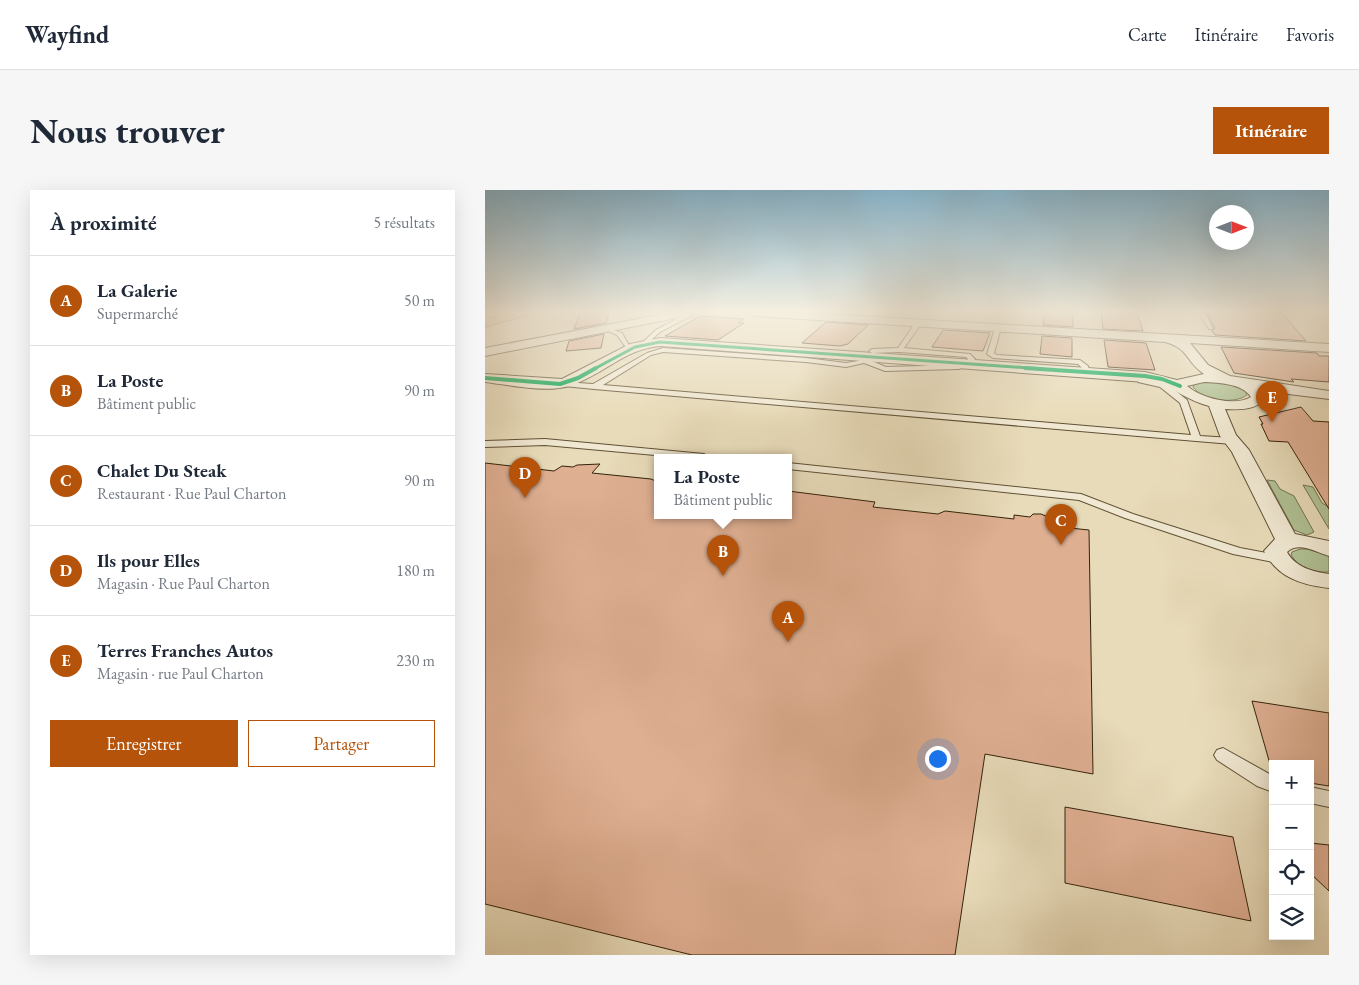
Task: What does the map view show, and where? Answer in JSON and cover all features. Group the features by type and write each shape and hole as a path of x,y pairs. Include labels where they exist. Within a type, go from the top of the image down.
{"street":[{"path":"485,352 502,349"},
{"path":"485,378 564,384 617,349"},
{"path":"759,349 1155,377 1180,386 1186,393 1215,403 1249,403 1259,398 1273,397 1328,401"},
{"path":"867,356 873,349"},
{"path":"1189,349 1197,362 1205,369 1226,380"},
{"path":"1180,386 1182,382 1195,378 1226,380 1328,401"},
{"path":"1244,384 1256,391 1259,398"},
{"path":"1215,403 1221,421 1239,450 1283,550 1288,568 1304,576 1329,581"},
{"path":"1283,550 1302,541 1329,548"}],"lane":[{"path":"992,349 990,354 995,357 1079,362 1085,367 1086,372"},
{"path":"594,387 649,354 663,350 792,359 846,365 855,364 867,356 899,350 968,355 972,359 970,364"},
{"path":"867,356 885,369"},
{"path":"792,359 800,362 843,368 954,367 1150,381 1163,385 1184,402 1196,438"},
{"path":"564,384 1232,441"},
{"path":"485,444 553,443 671,454"},
{"path":"792,466 1081,497 1129,516 1180,531 1237,552 1283,550"},
{"path":"1223,755 1269,782"},
{"path":"1314,796 1329,799"}],"green space":[{"path":"1205,381 1235,385 1244,390 1247,395 1234,400 1211,398 1203,395 1193,387 1194,384"},
{"path":"1267,480 1275,481 1280,489 1294,496 1314,532 1307,535 1294,530"},
{"path":"1303,485 1313,487 1322,503 1329,507 1329,529"},
{"path":"1300,549 1313,549 1329,556 1329,572 1313,570 1294,560 1291,555 1292,552"}],"building":[{"path":"567,349 593,349 566,351"},
{"path":"954,349 984,349 983,351"},
{"path":"1041,349 1072,349 1072,357 1040,354"},
{"path":"1105,349 1148,349 1155,370 1108,367"},
{"path":"1222,349 1317,353 1319,356 1329,356 1329,382 1291,379 1294,382 1234,373"},
{"path":"1301,407 1313,421 1329,422 1329,509 1288,442 1269,441 1259,417"},
{"path":"485,463 554,471 562,466 573,467 577,465 600,464 592,473 651,479 654,480 654,519 792,519 792,492 875,502 873,507 938,514 945,511 1014,519 1014,515 1030,517 1033,514 1041,514 1061,520 1060,527 1089,530 1093,774 985,754 955,955 692,955 485,904"},
{"path":"1252,701 1329,713 1329,786 1314,784 1314,760 1269,760"},
{"path":"1065,807 1233,837 1251,921 1065,883"},
{"path":"1314,843 1329,845 1329,891 1314,877"}],"transit line":[{"path":"485,378 540,383 566,383 631,349"},
{"path":"756,349 1145,376 1162,379 1180,386"}],"place":[{"name":"Terres Franches Autos","path":"1272,422"},
{"name":"Ils pour Elles","path":"525,498"},
{"name":"Chalet Du Steak","path":"1061,545"},
{"name":"La Poste","path":"723,576"},
{"name":"La Galerie","path":"788,642"}]}
